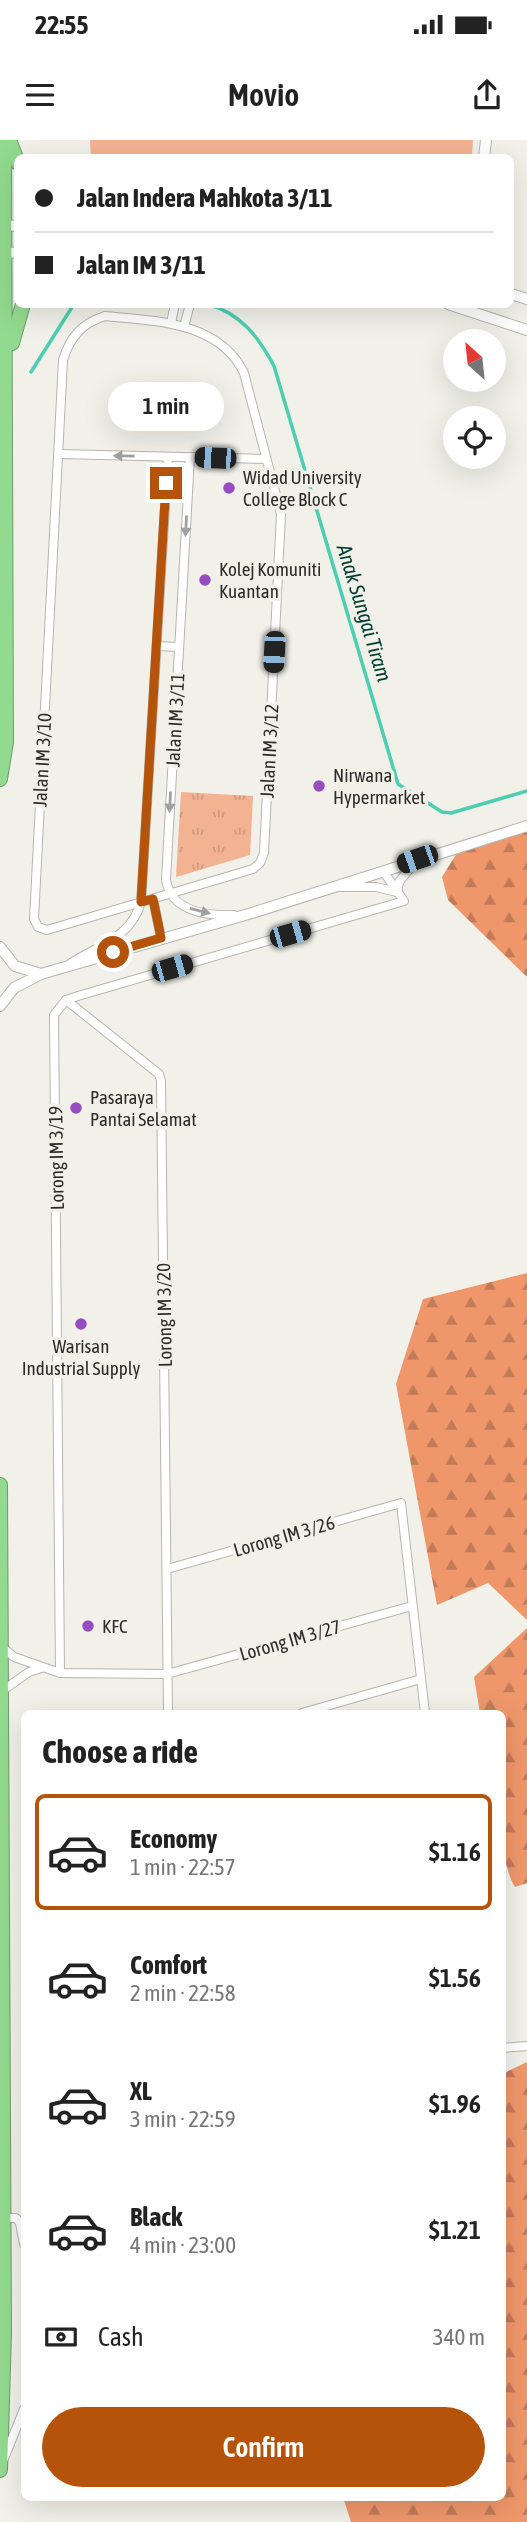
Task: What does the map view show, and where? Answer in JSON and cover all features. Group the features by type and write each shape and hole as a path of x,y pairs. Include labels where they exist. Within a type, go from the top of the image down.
{"highway":[{"path":"0,779 6,742 6,377 3,283 8,252 2,183 6,140"},
{"path":"6,377 21,308"},
{"path":"0,1485 0,2469"}],"street":[{"path":"171,323 173,308"},
{"path":"184,327 189,308"},
{"path":"460,308 527,330"},
{"name":"Jalan IM 3/12","path":"59,454 63,360 67,345 90,321 105,316 171,323 209,336 240,363 281,514 264,853 260,863 253,869 170,894"},
{"path":"59,454 266,459"},
{"name":"Jalan IM 3/10","path":"59,454 34,919 38,927 47,930 170,894"},
{"name":"Jalan IM 3/11","path":"65,966 122,934 134,920 141,902 168,457"},
{"name":"Jalan IM 3/11","path":"170,894 166,879 190,457"},
{"path":"157,646 179,647"},
{"path":"0,1006 14,988 41,974 336,887 527,826"},
{"path":"397,892 399,883 417,859"},
{"path":"66,1000 404,901 383,871"},
{"path":"336,887 376,887 397,892"},
{"path":"170,894 180,905 200,912 233,916 252,912"},
{"path":"153,899 161,938"},
{"path":"0,947 15,966 41,974"},
{"name":"Lorong IM 3/20","path":"66,1000 159,1074 161,1081 168,1710"},
{"name":"Lorong IM 3/19","path":"60,1673 54,1015 66,1000"},
{"name":"Lorong IM 3/26","path":"167,1569 401,1503 412,1606"},
{"path":"412,1606 425,1710"},
{"name":"Lorong IM 3/27","path":"2,1647 15,1657 60,1673 167,1674 412,1606"},
{"path":"2,1691 29,1672 41,1668"},
{"path":"312,1710 421,1679"},
{"path":"506,2048 527,2046"},
{"path":"2,2217 16,2218 21,2228"},
{"path":"0,2469 21,2416"}],"green space":[{"path":"90,140 473,140 472,154 91,154"},
{"path":"181,792 253,796 250,855 176,877"},
{"path":"527,826 527,977 448,900 442,877 462,845"},
{"path":"527,1273 527,1620 488,1583 437,1605 396,1384 423,1299"},
{"path":"527,1628 527,1883 515,1887 506,1862 506,1710 480,1710 474,1677"},
{"path":"527,2062 527,2522 351,2522 344,2501 506,2501 506,2072"}],"waterway":[{"path":"31,372 71,308"},
{"name":"Anak Sungai Tiram","path":"220,308 247,328 262,345 274,366 398,784 442,812 451,813 527,791"}],"place":[{"name":"Widad University College Block C","path":"229,488"},
{"name":"Kolej Komuniti Kuantan","path":"205,580"},
{"name":"Nirwana Hypermarket","path":"319,786"},
{"name":"Pasaraya Pantai Selamat","path":"76,1108"},
{"name":"Warisan Industrial Supply","path":"81,1324"},
{"name":"KFC","path":"88,1626"}],"route":[{"path":"113,952 161,938 153,899 141,902 166,483"}]}
